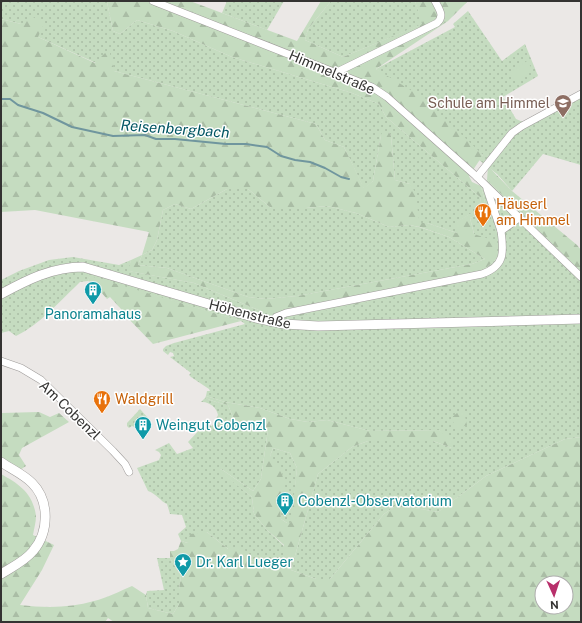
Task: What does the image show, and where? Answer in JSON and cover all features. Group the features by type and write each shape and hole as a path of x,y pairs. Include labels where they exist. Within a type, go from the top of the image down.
{"street":[{"name":"Himmelstraße","path":"153,1 366,84 380,92 476,177 581,277"},
{"path":"335,73 437,23 440,20 441,13 434,1"},
{"path":"476,177 512,133 581,94"},
{"name":"Himmelstraße","path":"272,322 276,317 290,312 482,274 490,271 497,266 501,259 502,246 501,231 490,195 485,186"},
{"path":"501,231 519,218"},
{"name":"Höhenstraße","path":"1,294 50,271 61,268 82,267 272,322 284,324 318,326 581,320"},
{"name":"Am Cobenzl","path":"1,362 21,368 41,380 113,451 125,464 129,472"},
{"path":"1,462 23,476 35,487 44,505 45,524 41,538 34,550 20,562 1,574"}],"green space":[{"path":"1,1 107,2 113,31 120,34 137,20 173,31 232,57 352,93 379,104 386,117 480,197 482,207 457,222 457,233 427,223 415,223 410,184 395,180 391,136 389,132 381,135 373,181 364,189 344,147 325,140 316,124 114,71 38,37 21,24 1,19"},
{"path":"190,1 297,41 321,1 331,1 308,29 305,40 343,57 422,24 415,1 468,1 448,21 376,69 422,97 483,155 469,176 472,182 481,186 487,211 470,218 474,234 495,241 496,259 486,268 486,277 470,282 294,317 261,311 194,283 128,271 131,260 142,255 149,232 35,210 1,212 1,19 21,24 33,17 44,24 38,37 95,63 109,49 114,71 316,124 325,140 344,147 364,188 373,181 381,135 383,131 389,132 391,136 395,180 410,184 415,192 419,219 415,223 427,223 457,233 456,222 482,207 480,197 386,117 379,104 352,93 232,57 173,31 137,20 120,34 113,31 107,2","holes":["227,189 248,189 271,208 306,208 327,206 356,213 389,227 409,225 420,227 449,237 485,259 472,264 297,296 266,299 248,297 167,268 138,265 142,255 152,250 157,240 163,210 175,204 191,209"]},
{"path":"227,1 284,1 267,30 222,13"},
{"path":"331,1 415,1 423,24 343,57 305,40 308,29"},
{"path":"468,11 502,61 525,44 538,76 503,97 516,119 523,122 581,91 581,165 543,154 512,191 497,174 479,160 483,155 376,69 455,27 453,24"},
{"path":"527,61 533,70 516,81 509,73"},
{"path":"488,166 512,191 577,245 581,250 581,272 487,180"},
{"path":"487,180 581,272 581,437 565,439 486,476 438,512 397,505 384,514 330,579 316,579 291,570 318,474 352,447 368,441 433,441 452,448 439,430 370,431 327,420 308,422 290,419 260,408 225,402 206,396 207,391 210,391 209,389 191,377 189,375 191,373 170,357 174,356 173,353 170,352 168,355 163,351 163,349 174,343 245,324 241,321 90,277 88,281 80,282 33,326 16,336 9,331 1,333 1,280 19,271 49,260 73,257 119,265 131,260 129,271 194,283 261,311 486,277 486,268 496,259 474,234 470,218 487,211 481,186"},
{"path":"227,189 248,189 271,208 306,208 327,206 356,213 389,227 409,225 419,227 449,237 485,259 472,264 297,296 266,299 248,297 167,268 138,265 142,255 152,250 157,240 163,210 175,204 191,209"},
{"path":"90,276 241,321 153,344 121,311 121,309 110,297 107,299 93,283 88,281"},
{"path":"206,396 225,402 260,408 290,419 308,422 327,420 370,431 439,430 452,441 452,448 433,441 368,441 352,447 318,474 291,570 316,579 330,579 384,514 397,505 438,512 486,476 565,439 581,437 581,622 114,622 108,618 105,622 1,622 1,474 24,490 32,501 36,516 33,535 54,545 42,570 20,605 49,607 76,605 104,598 132,586 146,595 148,608 173,614 179,604 181,576 170,558 170,551 178,549 181,541 188,543 190,534 207,532 228,549 244,548 250,561 276,567 284,556 284,545 267,530 254,514 252,497 219,471 221,469 253,491 261,479 268,429 236,424 228,405 205,398","holes":["273,448 290,453 297,468 291,523 287,523 281,519 280,510 285,504 282,469 270,456"]},
{"path":"205,398 228,405 236,424 268,429 261,479 253,491 221,469 220,471 252,497 254,514 267,530 284,546 284,556 276,567 250,561 228,549 207,532 188,543 181,541 178,534 186,527 182,515 170,514 167,504 148,491 137,468 159,460 161,455 155,450 169,443 177,454 193,448 188,442 205,424 212,426 218,415 212,406 201,402"},
{"path":"463,408 467,425 457,429 451,418"},
{"path":"140,409 149,419 149,422 137,428 132,426 129,428 127,423"},
{"path":"39,412 50,417 59,413 69,422 22,448 19,455 26,466 20,470 1,458 1,413"},
{"path":"273,448 290,453 297,468 292,523 287,523 281,519 270,456"},
{"path":"157,558 170,558 181,576 179,604 173,614 148,608 146,595 147,591 164,590"}],"waterway":[{"name":"Reisenbergbach","path":"1,99 10,99 18,105 43,113 72,127 113,136 145,135 156,139 246,144 267,147 281,156 310,162 341,177 349,179"}],"place":[{"name":"Schule am Himmel","path":"563,118"},
{"name":"Häuserl am Himmel","path":"483,227"},
{"name":"Panoramahaus","path":"93,305"},
{"name":"Waldgrill","path":"102,414"},
{"name":"Weingut Cobenzl","path":"143,440"},
{"name":"Cobenzl-Observatorium","path":"285,516"},
{"name":"Dr. Karl Lueger","path":"183,577"}]}
